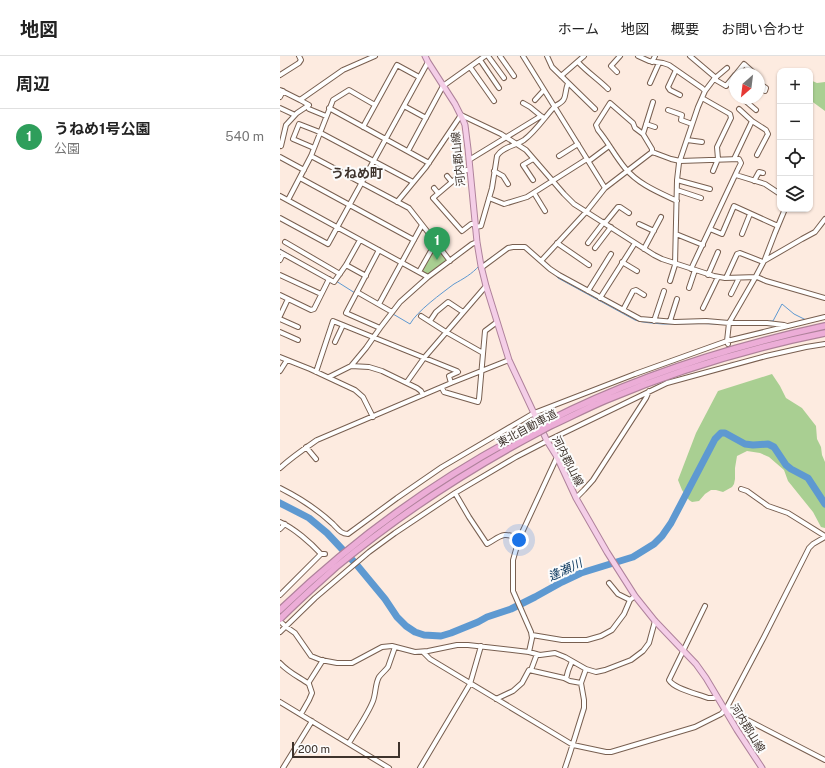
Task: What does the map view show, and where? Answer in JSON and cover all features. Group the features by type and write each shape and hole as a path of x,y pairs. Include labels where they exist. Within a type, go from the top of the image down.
{"highway":[{"name":"東北自動車道","path":"280,610 356,547 446,486 576,407 633,383 704,357 775,337 825,326"},
{"name":"東北自動車道","path":"547,425 665,377 740,353 825,332"},
{"name":"東北自動車道","path":"283,623 333,566"}],"main road":[{"name":"河内郡山線","path":"425,56 461,115 465,125 477,242 486,286 509,360 547,441 576,498 607,552 635,596 655,621 683,650 706,678 762,768"}],"street":[{"path":"280,74 299,63 301,60 299,56"},
{"path":"300,100 343,70 375,56"},
{"path":"408,151 443,86 485,56"},
{"path":"488,56 504,78"},
{"path":"500,56 514,76"},
{"path":"523,56 606,188"},
{"path":"561,76 584,56"},
{"path":"617,72 611,66 620,56"},
{"path":"652,62 655,56"},
{"path":"690,56 726,86 729,82"},
{"path":"549,57 552,67 594,109"},
{"path":"641,57 652,62 669,66 705,91"},
{"path":"480,60 499,88"},
{"path":"280,218 328,244 428,62"},
{"path":"578,62 589,74 594,75 608,89"},
{"path":"650,83 659,63"},
{"path":"740,68 744,64 748,68"},
{"path":"363,126 397,65 419,77"},
{"path":"470,67 494,101"},
{"path":"670,281 675,263 677,180 680,160 705,91 715,78 727,68"},
{"path":"676,70 668,87 670,90 680,95"},
{"path":"433,198 462,231 471,224 481,226 492,188 496,156 500,151 518,144 529,136 542,117 554,106 560,104 565,99 568,83"},
{"path":"765,87 765,91"},
{"path":"288,200 311,156 333,100 349,90 375,105"},
{"path":"535,100 544,90"},
{"path":"280,97 281,91 309,105 295,115 286,125 280,146"},
{"path":"702,98 730,114 731,118 717,147 718,160 713,171"},
{"path":"642,134 653,102"},
{"path":"523,103 542,117"},
{"path":"652,152 652,149 642,134 635,128 634,123 610,103 596,125 598,130 627,170 637,180 677,201"},
{"path":"749,104 756,110"},
{"path":"404,106 426,118"},
{"path":"280,108 295,115"},
{"path":"329,108 429,163"},
{"path":"309,109 326,116"},
{"path":"739,109 752,121 766,130 768,134 757,155"},
{"path":"668,110 682,115 681,120 692,124"},
{"path":"397,202 429,163 461,115 492,129 518,144 526,150 574,204 662,259 708,275 726,278 759,278 825,298"},
{"path":"469,160 542,117"},
{"path":"734,159 752,121"},
{"path":"314,148 293,139 299,124 320,132 413,182"},
{"path":"646,124 655,127"},
{"path":"687,140 702,142"},
{"path":"559,156 578,144"},
{"path":"489,198 504,204 528,197 609,146"},
{"path":"652,152 671,159 739,159 741,163 703,245 693,270 689,288"},
{"path":"541,261 606,188 627,170 652,152"},
{"path":"311,156 410,210 450,261"},
{"path":"280,157 304,170"},
{"path":"533,159 523,165 533,180"},
{"path":"429,201 466,170 470,170"},
{"path":"494,171 503,176 508,184"},
{"path":"754,181 759,172 763,173"},
{"path":"736,175 765,184 777,192"},
{"path":"447,176 452,182"},
{"path":"300,178 414,240"},
{"path":"677,180 710,189"},
{"path":"434,188 438,193"},
{"path":"677,190 701,198"},
{"path":"534,193 545,211"},
{"path":"280,196 428,277"},
{"path":"710,229 722,234 734,206 778,226"},
{"path":"588,243 618,207 629,213"},
{"path":"727,343 729,323 764,261 784,212"},
{"path":"742,234 750,214"},
{"path":"644,249 661,218"},
{"path":"726,278 737,254 740,253 764,261 815,232 825,219"},
{"path":"639,224 654,231"},
{"path":"379,304 422,225"},
{"path":"595,248 611,227"},
{"path":"676,234 703,245"},
{"path":"280,260 282,253 335,281 360,240"},
{"path":"284,242 340,274"},
{"path":"419,272 436,242"},
{"path":"329,378 351,366 391,313 408,294 428,277 472,244 477,242"},
{"path":"557,243 589,265"},
{"path":"600,298 635,243"},
{"path":"481,265 508,248 526,248 559,275 640,319 767,323 784,325 788,327"},
{"path":"379,250 346,312 380,328"},
{"path":"708,275 718,252"},
{"path":"588,291 611,254"},
{"path":"303,263 308,256"},
{"path":"622,262 637,271"},
{"path":"346,265 366,276"},
{"path":"280,275 321,294"},
{"path":"703,308 718,277"},
{"path":"731,294 739,278"},
{"path":"280,295 312,310 314,309 329,279"},
{"path":"407,382 424,358 486,286"},
{"path":"623,310 634,291 636,290 644,295"},
{"path":"654,320 664,291"},
{"path":"356,293 379,304 391,313"},
{"path":"280,316 288,299"},
{"path":"670,321 677,300"},
{"path":"430,321 436,312 448,302 463,312"},
{"path":"421,316 483,353"},
{"path":"280,488 310,505 324,515 342,533 348,534 442,467 534,413 635,374 727,343 825,317"},
{"path":"280,319 298,327"},
{"path":"316,372 333,321 457,371 458,372 449,376 451,383"},
{"path":"442,388 444,392 478,402 485,331 497,322"},
{"path":"335,342 343,325"},
{"path":"280,332 298,340"},
{"path":"280,632 283,623 394,533 455,493 516,457 667,383 698,376 733,363 825,344"},
{"path":"280,357 355,390 363,397 373,416"},
{"path":"280,371 287,360"},
{"path":"280,468 317,440 509,360"},
{"path":"351,366 376,369 407,382 421,391 423,395"},
{"path":"576,498 593,480 649,392"},
{"path":"306,447 316,459"},
{"path":"528,652 532,635 512,589 512,563 519,539 556,458"},
{"path":"423,652 430,659 470,684 573,745 608,752 695,727 721,714 726,709 809,548 825,536 788,513 768,506 747,491 741,489"},
{"path":"455,493 487,544 504,534 513,535 519,539"},
{"path":"280,522 285,524 323,554 280,594"},
{"path":"280,529 285,524"},
{"path":"609,583 618,594 630,600"},
{"path":"532,635 562,640 587,640 601,636 612,630 624,614 630,600 635,596"},
{"path":"705,606 669,680 670,683 678,688 708,698 717,697"},
{"path":"283,623 295,633 311,656 337,663 352,663 379,648 389,646 413,652 423,652 457,645 468,645 542,655 555,653 593,672 601,671 631,660 646,648 649,643 655,621"},
{"path":"420,768 470,684 481,646"},
{"path":"349,743 373,702 380,675 388,667 395,647"},
{"path":"496,699 513,691 522,683 529,670 531,670 537,654"},
{"path":"308,684 323,660"},
{"path":"566,679 572,661"},
{"path":"281,666 308,684 312,693 310,700 301,714"},
{"path":"565,768 584,708 581,683 586,669"},
{"path":"531,670 581,683"},
{"path":"280,702 389,768"},
{"path":"726,709 825,760"},
{"path":"284,768 312,721"}],"green space":[{"path":"813,81 817,83 825,82 825,111 813,102"},
{"path":"434,246 437,246 447,259 447,262 429,275 422,270"},
{"path":"772,374 786,398 802,408 816,426 817,439 825,462 825,528 821,527 813,512 788,481 784,470 769,457 760,453 747,451 737,456 735,479 732,487 723,492 711,490 699,501 692,502 689,500 682,490 678,480 696,433 718,391"}],"waterway":[{"path":"280,249 310,267"},
{"path":"482,264 499,252"},
{"path":"393,314 410,324 430,302 479,266"},
{"path":"552,272 558,278 635,320 663,324 718,324"},
{"path":"336,281 355,293"},
{"path":"770,321 773,321 782,304 794,314 806,320"},
{"path":"732,321 745,321"},
{"path":"814,344 825,342"},
{"name":"逢瀬川","path":"280,503 309,518 327,533 356,564 385,599 397,617 406,626 415,632 424,635 441,636 511,609 581,573 633,557 654,544 671,523 715,439 721,433 725,433 745,444 768,444 774,447 786,465 808,478 825,504"}],"tunnel":[{"path":"728,344 732,362"}],"place":[{"name":"うねめ1号公園","path":"437,260"}],"district":[{"name":"うねめ町","path":"357,173"}]}
